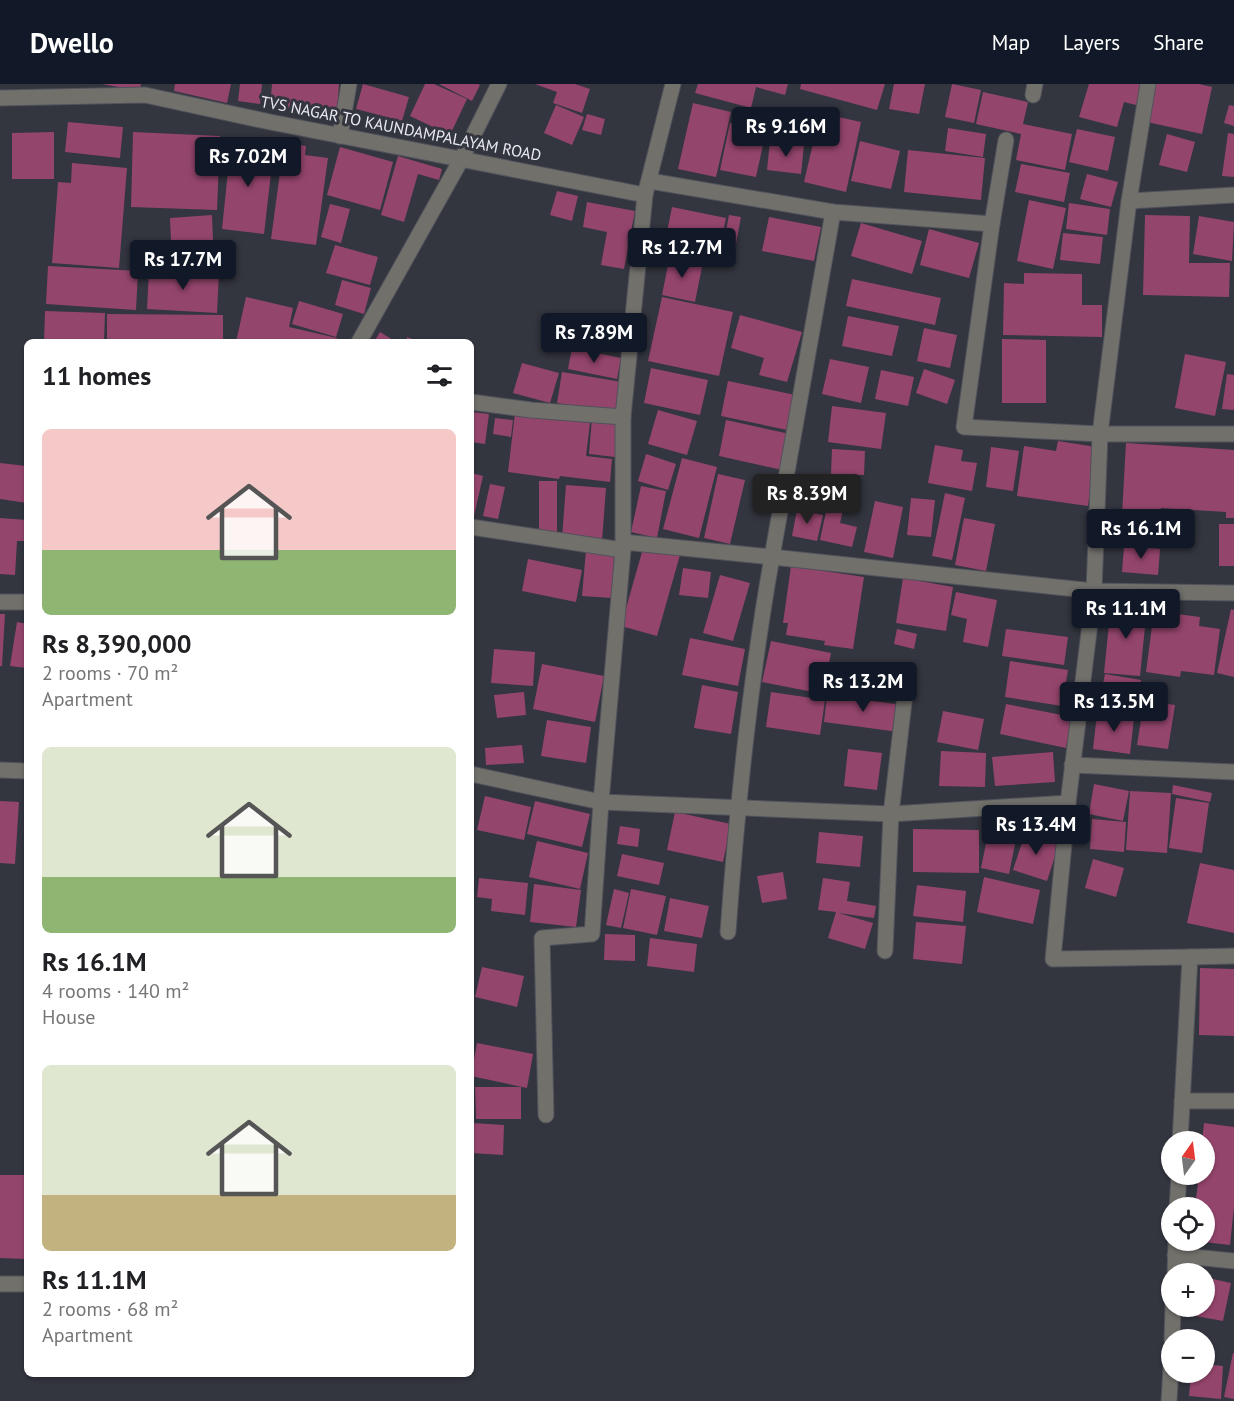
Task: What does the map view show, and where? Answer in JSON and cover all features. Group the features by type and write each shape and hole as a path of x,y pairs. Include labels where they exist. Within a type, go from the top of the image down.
{"street":[{"path":"340,136 349,84"},
{"path":"361,339 462,158 499,84"},
{"path":"546,1115 542,938 592,934 623,546 623,417 648,188 673,84"},
{"path":"1148,84 1129,201 1100,434 1094,591 1072,765 1053,959 1234,956"},
{"name":"TVS NAGAR TO KAUNDAMPALAYAM ROAD","path":"0,98 146,90 340,136 648,188 833,212 992,224"},
{"path":"1006,140 964,427 1100,434 1234,434"},
{"path":"1129,201 1234,195"},
{"path":"728,932 737,807 759,633 833,212"},
{"path":"474,402 531,410 623,417"},
{"path":"474,527 623,546 772,557 1094,591 1234,593"},
{"path":"0,602 24,602"},
{"path":"885,951 891,814 907,677"},
{"path":"1072,765 1234,772"},
{"path":"0,770 24,771"},
{"path":"474,775 601,801 891,814 1068,803"},
{"path":"1181,1131 1190,957"},
{"path":"1182,1101 1234,1101"},
{"path":"1189,1251 1234,1261"},
{"path":"0,1284 24,1284"},
{"path":"1169,1401 1170,1383"}],"building":[{"path":"102,84 141,84 140,91"},
{"path":"175,84 231,84 227,103 174,91"},
{"path":"240,84 262,84 260,104 238,101"},
{"path":"272,84 339,84 337,112 270,107"},
{"path":"363,84 409,97 402,121 356,109"},
{"path":"425,84 434,84 467,99 450,135 410,116"},
{"path":"439,84 478,84 480,85 472,101"},
{"path":"535,84 575,84 590,89 582,113 553,103 557,92"},
{"path":"698,84 788,84 785,95 756,87 751,108 695,93"},
{"path":"801,84 885,84 877,110 800,89"},
{"path":"894,84 925,84 919,114 889,109"},
{"path":"952,84 981,90 974,123 945,117"},
{"path":"1089,84 1142,84 1136,105 1124,102 1117,127 1079,117"},
{"path":"1156,84 1199,84 1212,87 1202,134 1147,122"},
{"path":"983,92 1028,102 1023,124 1072,134 1065,170 1016,160 1021,134 976,124"},
{"path":"693,103 731,112 716,177 678,169"},
{"path":"556,105 584,117 572,145 544,133"},
{"path":"1229,105 1234,106 1234,126 1224,123"},
{"path":"820,113 861,122 846,192 804,182"},
{"path":"587,114 605,119 601,135 582,130"},
{"path":"68,122 123,127 120,158 65,152"},
{"path":"730,123 766,131 756,177 720,170"},
{"path":"948,128 986,134 983,157 945,151"},
{"path":"1077,129 1115,137 1108,171 1069,162"},
{"path":"54,132 54,179 12,179 12,133"},
{"path":"133,132 220,136 217,210 131,207"},
{"path":"1228,133 1234,134 1234,177 1222,176"},
{"path":"1167,134 1195,142 1187,172 1159,165"},
{"path":"770,141 804,145 801,174 767,170"},
{"path":"860,141 900,151 891,189 851,181"},
{"path":"231,142 274,147 264,234 222,229"},
{"path":"284,143 306,146 305,155 328,158 316,245 271,239"},
{"path":"340,147 393,162 380,210 327,195"},
{"path":"908,150 985,158 981,200 904,192"},
{"path":"398,156 442,169 439,180 418,174 404,222 381,215"},
{"path":"72,163 127,168 119,268 52,263 58,182 71,183"},
{"path":"1021,164 1070,173 1064,202 1015,192"},
{"path":"1087,174 1118,182 1111,207 1080,199"},
{"path":"557,191 578,196 572,221 550,215"},
{"path":"1029,200 1066,208 1053,269 1017,261"},
{"path":"587,202 635,211 624,269 601,265 607,232 583,227"},
{"path":"1069,203 1110,209 1107,235 1066,229"},
{"path":"330,204 350,209 341,243 321,237"},
{"path":"672,207 726,218 718,258 664,247"},
{"path":"212,215 214,264 172,266 170,218"},
{"path":"729,215 741,217 734,254 722,252"},
{"path":"1145,215 1190,216 1189,263 1230,263 1229,297 1143,295"},
{"path":"1199,216 1234,222 1232,261 1193,254"},
{"path":"769,217 821,227 814,261 762,251"},
{"path":"861,223 922,241 912,274 851,256"},
{"path":"929,229 979,243 969,278 920,265"},
{"path":"1063,233 1103,237 1100,264 1060,260"},
{"path":"335,245 378,257 370,285 326,273"},
{"path":"670,255 703,262 695,302 662,295"},
{"path":"48,266 138,271 136,310 46,304"},
{"path":"149,269 219,273 217,313 147,309"},
{"path":"1024,273 1082,274 1082,305 1102,305 1102,337 1003,335 1004,283 1024,284"},
{"path":"852,279 941,298 935,325 846,306"},
{"path":"342,280 371,288 364,314 335,305"},
{"path":"246,297 293,308 289,327 337,338 337,339 237,339"},
{"path":"662,297 733,312 719,376 648,361"},
{"path":"299,301 343,314 336,337 292,324"},
{"path":"45,311 105,313 104,339 44,339"},
{"path":"107,314 223,315 223,339 107,339"},
{"path":"740,315 802,332 787,382 759,375 764,358 731,348"},
{"path":"848,316 899,326 892,356 842,346"},
{"path":"924,328 957,335 950,368 917,361"},
{"path":"380,332 391,339 376,339"},
{"path":"1002,339 1046,340 1046,403 1002,403"},
{"path":"572,348 621,358 617,379 568,369"},
{"path":"1185,354 1226,362 1215,416 1175,408"},
{"path":"830,359 869,367 861,403 822,394"},
{"path":"522,363 559,373 550,403 513,393"},
{"path":"651,368 708,380 700,415 644,403"},
{"path":"924,369 955,380 947,404 916,393"},
{"path":"881,370 914,377 908,406 875,399"},
{"path":"562,372 622,382 616,413 557,403"},
{"path":"1227,374 1234,375 1234,410 1222,409"},
{"path":"728,381 800,396 792,431 721,416"},
{"path":"832,406 886,413 881,449 828,442"},
{"path":"658,410 697,421 687,455 648,444"},
{"path":"474,412 489,414 485,444 474,442"},
{"path":"515,413 590,423 586,456 612,459 610,482 560,476 559,479 508,472"},
{"path":"495,418 513,420 511,437 493,434"},
{"path":"592,418 619,421 615,457 589,454"},
{"path":"726,420 790,434 782,470 719,456"},
{"path":"1058,441 1096,447 1088,506 1017,496 1024,446 1056,451"},
{"path":"1126,443 1234,450 1234,518 1226,518 1226,512 1161,508 1160,517 1128,515 1165,521 1161,548 1120,542 1124,515 1122,515"},
{"path":"935,445 963,450 961,461 977,463 972,491 928,483"},
{"path":"991,447 1019,451 1013,491 986,487"},
{"path":"832,449 865,451 864,475 831,474"},
{"path":"646,454 676,464 668,490 638,481"},
{"path":"682,458 717,467 699,538 663,529"},
{"path":"0,463 24,466 24,503 0,499"},
{"path":"474,474 483,476 474,516"},
{"path":"718,474 745,480 730,544 704,538"},
{"path":"802,474 831,480 824,511 795,506"},
{"path":"539,481 557,481 557,532 539,533"},
{"path":"490,484 505,487 498,519 483,516"},
{"path":"832,484 848,488 840,523 857,527 852,547 820,540"},
{"path":"566,485 606,488 602,541 562,538"},
{"path":"641,486 666,491 657,538 631,532"},
{"path":"945,493 965,498 952,560 932,556"},
{"path":"911,498 935,500 931,537 907,535"},
{"path":"875,501 903,507 893,558 864,552"},
{"path":"797,510 823,515 817,541 792,536"},
{"path":"0,518 24,520 24,541 17,541 15,575 0,574"},
{"path":"964,518 995,524 986,571 955,565"},
{"path":"1219,524 1234,524 1234,566 1219,566"},
{"path":"644,545 680,555 657,636 621,626"},
{"path":"1124,546 1160,549 1158,575 1122,572"},
{"path":"586,550 616,552 612,598 582,596"},
{"path":"528,559 582,570 576,602 522,591"},
{"path":"791,566 864,577 853,649 824,645 825,641 786,635 788,623 783,623"},
{"path":"683,568 711,572 708,598 679,595"},
{"path":"720,575 750,583 733,641 703,633"},
{"path":"903,578 953,587 946,631 896,623"},
{"path":"956,592 997,600 988,647 963,642 967,619 951,615"},
{"path":"1111,604 1147,607 1140,676 1104,673"},
{"path":"1231,609 1234,610 1234,677 1217,673"},
{"path":"1154,611 1200,617 1199,626 1220,629 1214,675 1181,671 1180,677 1146,672"},
{"path":"0,614 5,614 2,666 0,666"},
{"path":"17,622 24,623 24,668 10,666"},
{"path":"897,629 917,634 914,649 894,644"},
{"path":"1006,629 1068,637 1064,665 1002,656"},
{"path":"690,638 745,649 738,686 682,675"},
{"path":"771,641 831,653 823,694 762,682"},
{"path":"494,649 535,652 533,686 491,683"},
{"path":"1010,661 1068,670 1062,706 1005,697"},
{"path":"835,662 854,664 852,696 832,694"},
{"path":"542,664 604,676 595,722 533,709"},
{"path":"1105,674 1141,680 1136,706 1100,699"},
{"path":"702,685 738,692 731,734 694,728"},
{"path":"524,692 526,715 497,718 494,695"},
{"path":"771,692 825,700 820,735 766,727"},
{"path":"827,695 903,705 899,732 824,722"},
{"path":"1144,701 1175,705 1168,749 1137,745"},
{"path":"1006,704 1072,717 1066,748 1000,734"},
{"path":"1129,708 1135,709 1130,754 1093,749 1097,714 1128,718"},
{"path":"943,711 984,719 978,750 937,742"},
{"path":"547,720 591,727 586,763 541,756"},
{"path":"522,745 524,763 486,765 485,748"},
{"path":"848,749 882,753 877,790 844,786"},
{"path":"941,751 986,753 985,787 939,786"},
{"path":"1053,752 1055,782 995,786 992,757"},
{"path":"1094,784 1129,791 1123,821 1089,814"},
{"path":"1173,785 1212,793 1210,802 1172,794"},
{"path":"1130,791 1171,793 1167,853 1126,850"},
{"path":"485,796 531,807 524,840 477,830"},
{"path":"1176,798 1209,803 1202,853 1169,848"},
{"path":"0,801 19,802 15,864 0,863"},
{"path":"535,801 590,814 582,847 527,834"},
{"path":"675,812 731,824 723,862 667,850"},
{"path":"1092,819 1126,822 1124,852 1090,849"},
{"path":"620,826 640,829 638,847 617,844"},
{"path":"913,829 979,830 979,873 913,872"},
{"path":"989,829 1017,834 1009,874 981,868"},
{"path":"1026,830 1060,841 1047,881 1013,870"},
{"path":"819,832 863,836 860,867 816,863"},
{"path":"537,841 588,853 580,889 529,877"},
{"path":"622,854 664,863 659,885 617,876"},
{"path":"1093,859 1124,868 1116,897 1085,888"},
{"path":"1200,863 1234,870 1234,933 1187,923"},
{"path":"783,872 787,899 762,903 757,876"},
{"path":"984,877 1040,890 1033,924 977,912"},
{"path":"479,878 528,883 525,915 491,911 492,899 477,897"},
{"path":"823,878 850,882 847,901 876,906 874,918 838,913 873,923 865,949 828,938 836,912 818,910"},
{"path":"534,884 581,890 576,927 530,922"},
{"path":"917,885 966,891 963,922 913,916"},
{"path":"614,889 629,893 621,928 606,925"},
{"path":"631,889 666,896 657,935 623,928"},
{"path":"670,898 709,906 702,938 664,931"},
{"path":"916,922 966,926 962,964 913,959"},
{"path":"605,934 635,935 635,961 604,960"},
{"path":"650,938 697,944 694,972 647,966"},
{"path":"482,967 524,976 517,1007 475,997"},
{"path":"1200,968 1234,969 1234,1036 1199,1035"},
{"path":"477,1043 533,1054 527,1088 474,1077"},
{"path":"475,1087 521,1087 521,1119 476,1119"},
{"path":"474,1123 504,1125 503,1155 474,1153"},
{"path":"1204,1123 1234,1127 1234,1207 1230,1245 1215,1243 1215,1197 1196,1197 1198,1185 1215,1185 1215,1131 1203,1131"},
{"path":"0,1175 24,1175 24,1259 0,1258"},
{"path":"1215,1279 1231,1283 1223,1321 1201,1317 1215,1317"},
{"path":"1234,1353 1234,1399 1224,1397"},
{"path":"1215,1365 1223,1366 1221,1399 1189,1396 1190,1383 1215,1383"}]}
